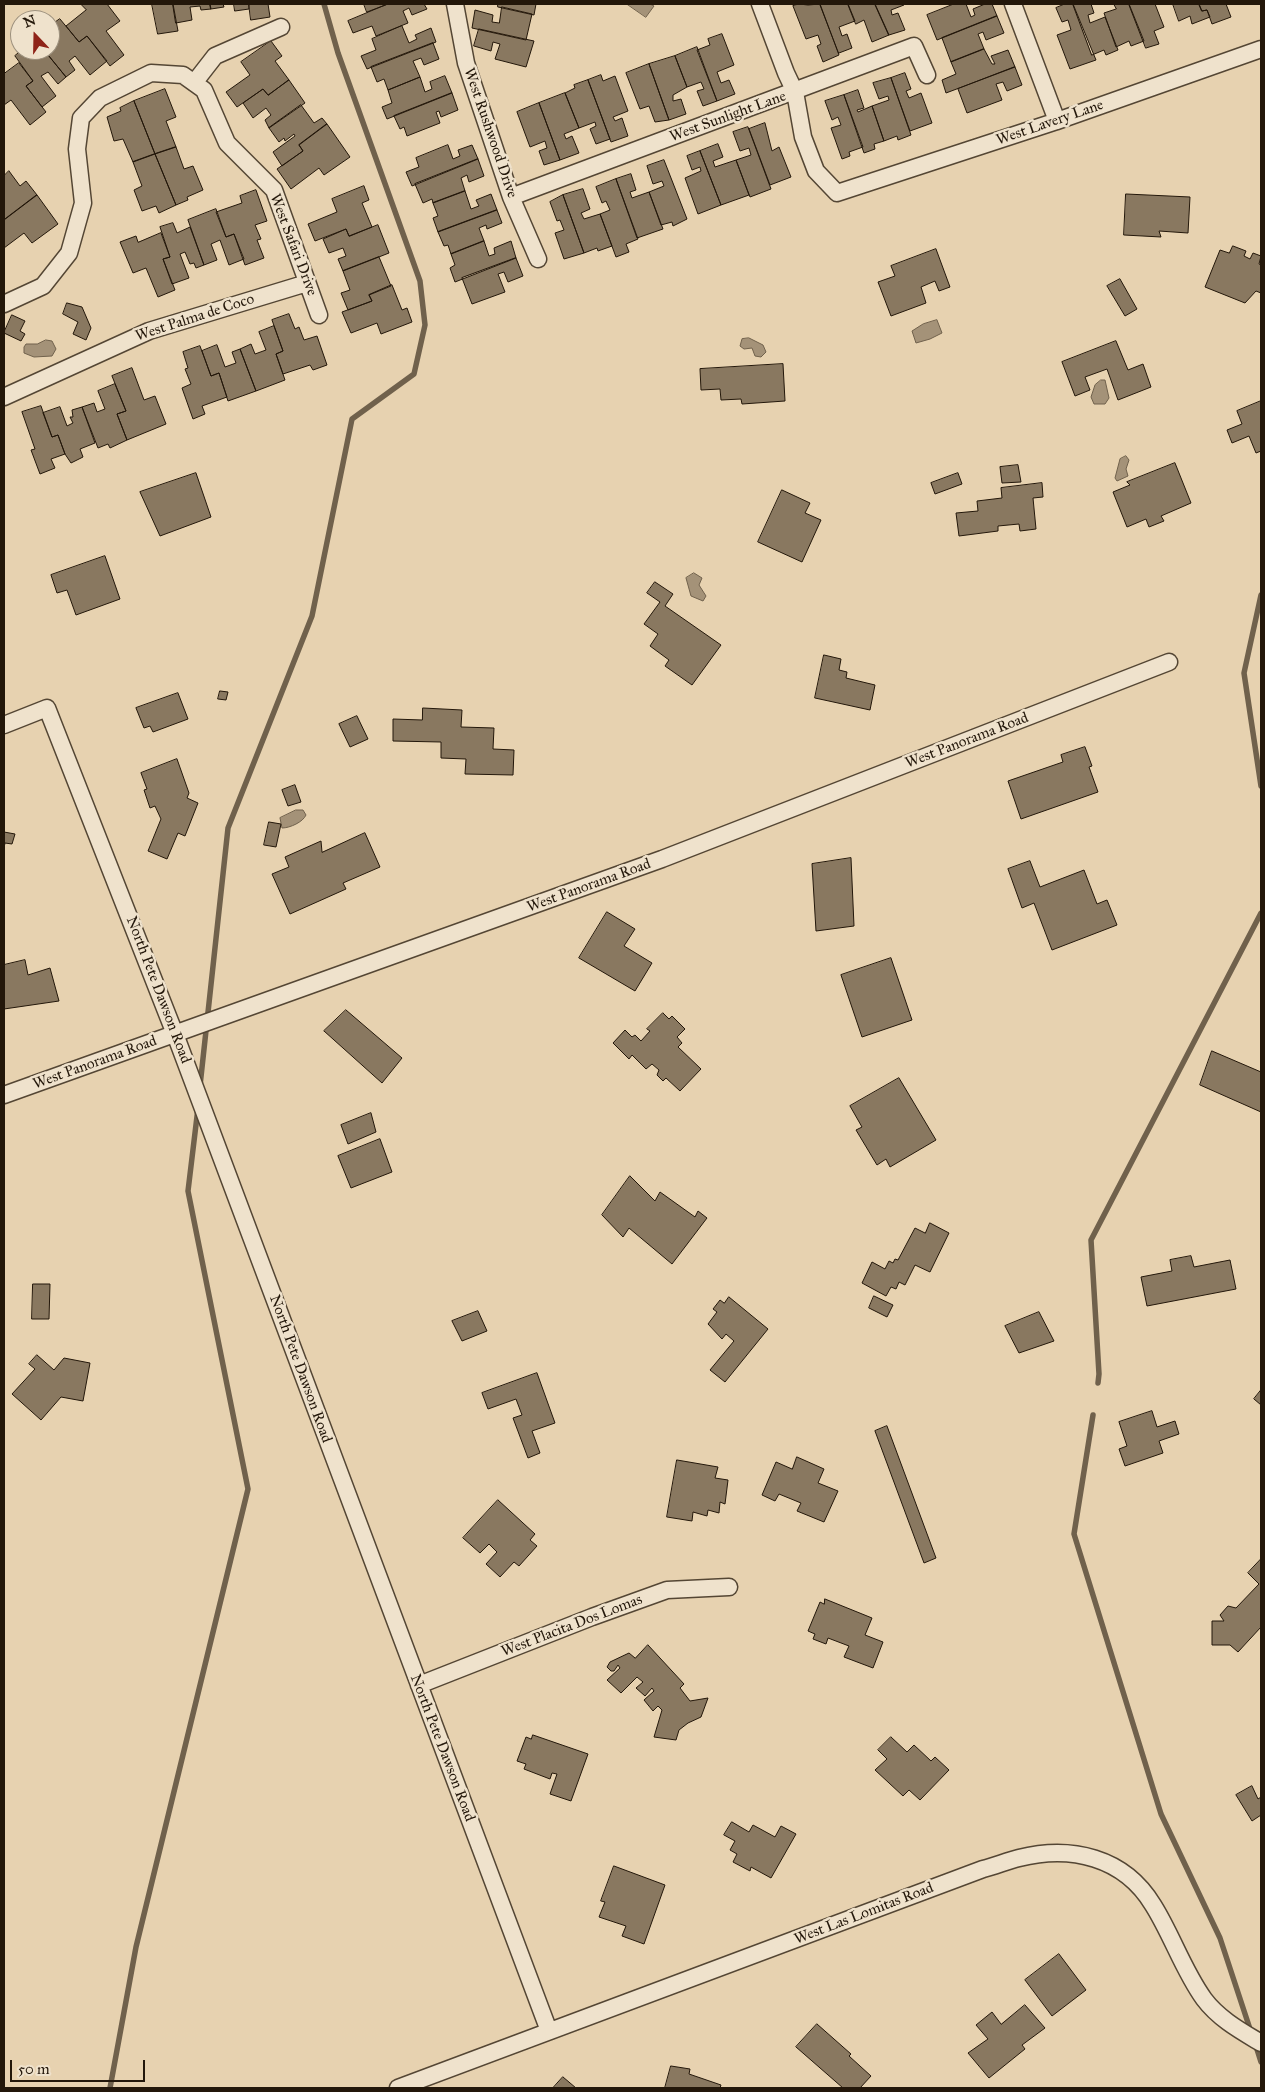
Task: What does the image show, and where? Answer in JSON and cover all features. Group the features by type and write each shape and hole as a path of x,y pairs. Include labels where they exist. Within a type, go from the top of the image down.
{"street":[{"name":"West Rushwood Drive","path":"454,4 466,63 511,197 538,259"},
{"path":"760,4 795,92"},
{"path":"1013,4 1057,121"},
{"path":"4,304 43,286 69,252 83,203 77,149 82,118 100,98 151,73 183,75 194,83 215,56 281,26"},
{"name":"West Sunlight Lane","path":"511,197 914,46 927,75"},
{"name":"West Lavery Lane","path":"795,92 803,137 816,171 837,193 1057,121 1261,49"},
{"name":"West Safari Drive","path":"194,83 204,90 226,142 274,190 320,315"},
{"name":"West Palma de Coco","path":"4,397 149,331 307,283"},
{"name":"West Panorama Road","path":"4,1095 662,860 1169,662"},
{"name":"North Pete Dawson Road","path":"4,725 46,708 175,1034 549,2031"},
{"name":"West Placita Dos Lomas","path":"418,1686 592,1617 667,1590 729,1587"},
{"name":"West Las Lomitas Road","path":"398,2088 983,1869 1020,1858 1052,1853 1083,1855 1104,1861 1123,1872 1141,1888 1153,1905 1204,2000 1223,2019 1261,2043"}],"shaded area":[{"path":"627,4 650,4 654,6 646,17"},
{"path":"937,320 942,333 916,343 912,331 923,324"},
{"path":"749,338 763,345 766,352 761,357 755,356 752,348 744,349 740,346 742,339"},
{"path":"46,340 52,341 56,349 52,356 34,357 24,353 26,344 37,344"},
{"path":"1101,380 1105,380 1109,398 1105,404 1094,404 1091,397 1095,385"},
{"path":"1126,456 1129,460 1126,469 1128,476 1117,481 1115,478 1120,459"},
{"path":"694,573 702,578 699,585 706,596 703,601 691,596 686,578"},
{"path":"296,810 303,810 306,815 304,818 296,824 282,828 280,818"}],"building":[{"path":"81,4 107,4 120,21 106,31 124,55 110,66 87,36 79,42 66,26 86,10"},
{"path":"152,4 173,4 178,31 158,34"},
{"path":"173,4 210,4 211,9 201,10 200,6 190,7 192,20 176,23"},
{"path":"210,4 223,4 224,7 211,9"},
{"path":"234,4 249,4 249,9 235,11"},
{"path":"249,4 268,4 270,17 251,20"},
{"path":"364,4 388,4 367,12"},
{"path":"388,4 424,4 427,9 412,15 409,8 403,11 408,23 376,36 372,26 353,33 348,21"},
{"path":"498,4 536,4 534,15 498,7"},
{"path":"799,4 820,4 839,55 823,62 817,46 821,44 818,35 806,39 793,6"},
{"path":"820,4 848,4 855,21 839,27 842,36 847,34 852,48 839,53"},
{"path":"848,4 875,4 889,35 872,42 864,20 856,24"},
{"path":"875,4 903,4 891,10 892,15 898,13 905,30 889,35"},
{"path":"954,4 966,4 971,17 975,15 973,9 985,4 992,4 997,16 937,40 927,15"},
{"path":"1065,4 1073,4 1096,60 1070,69 1057,35 1071,30 1068,20 1062,22 1056,8"},
{"path":"1073,4 1091,4 1094,13 1088,15 1090,23 1105,17 1118,50 1106,55 1104,50 1092,55"},
{"path":"1114,4 1129,4 1144,41 1131,46 1129,41 1116,47 1104,13 1116,9"},
{"path":"1129,4 1155,4 1164,27 1154,31 1159,44 1146,48"},
{"path":"1173,4 1199,4 1202,11 1207,10 1210,17 1192,24 1190,16 1179,21"},
{"path":"1199,4 1226,4 1231,17 1212,24 1207,10 1202,11"},
{"path":"502,7 532,14 526,40 472,28 475,10 493,15 492,22 499,23"},
{"path":"997,16 1004,33 986,40 983,32 978,34 984,49 951,62 942,38"},
{"path":"60,19 79,42 87,36 107,61 90,75 75,56 69,61 75,70 66,77 52,60 60,60"},
{"path":"402,26 409,43 417,39 415,35 431,28 436,42 367,69 361,56 376,50 372,39"},
{"path":"479,29 534,41 526,67 495,59 500,44 493,42 491,51 474,46"},
{"path":"722,34 734,65 717,72 721,83 729,80 735,94 717,101 697,50 710,45 708,39"},
{"path":"271,41 282,56 275,61 289,80 268,95 263,89 237,107 226,92 250,75 241,62"},
{"path":"433,43 439,59 424,65 421,58 413,61 420,77 388,90 384,79 377,82 371,67"},
{"path":"697,47 717,101 703,106 697,91 704,89 701,82 687,87 675,56"},
{"path":"984,49 992,64 995,64 991,56 1008,50 1015,67 946,93 942,80 956,74 951,62"},
{"path":"675,56 687,87 673,95 673,101 681,99 686,114 669,120 649,64"},
{"path":"18,60 52,60 66,77 58,84 48,72 41,76 56,96 42,107 26,86 33,81"},
{"path":"19,63 33,81 26,86 46,112 30,125 11,100 4,105 4,74"},
{"path":"649,64 669,120 655,122 649,106 640,109 626,73"},
{"path":"1015,67 1022,85 1007,91 1003,82 996,84 1002,100 967,113 958,89"},
{"path":"905,73 911,89 906,91 909,98 921,93 932,123 910,131 891,78"},
{"path":"601,75 603,81 615,76 628,111 613,117 615,121 622,118 628,136 611,142 588,80"},
{"path":"445,76 452,93 387,119 382,107 392,103 388,90 420,77 425,92 432,89 430,82"},
{"path":"891,78 911,135 898,140 897,136 884,141 872,106 889,100 888,96 879,99 873,83"},
{"path":"289,80 305,103 269,128 265,120 271,115 266,108 253,118 243,103 263,89 268,95"},
{"path":"588,80 610,139 596,144 590,129 596,126 595,122 579,128 565,93 575,88 574,85"},
{"path":"165,89 176,117 166,121 176,147 155,154 134,101"},
{"path":"858,90 864,108 857,110 858,112 872,106 884,141 874,144 875,149 864,153 844,95"},
{"path":"452,93 458,110 441,117 439,111 436,112 440,123 407,136 404,127 400,129 394,116"},
{"path":"565,93 579,128 564,134 566,139 572,136 579,153 560,160 539,103"},
{"path":"844,95 863,147 849,152 850,156 842,159 831,128 841,125 838,117 832,120 825,101"},
{"path":"134,101 155,154 133,162 123,139 114,141 107,117 121,111 120,108"},
{"path":"539,103 560,160 544,165 539,151 547,148 545,141 530,147 517,112"},
{"path":"301,105 314,123 322,118 327,124 299,145 303,151 282,166 273,152 295,136 294,134 285,141 284,138 279,142 269,128"},
{"path":"765,123 772,151 779,147 791,177 770,185 749,129"},
{"path":"327,124 350,157 324,175 319,168 291,189 277,169 303,151 299,145"},
{"path":"748,127 771,189 750,197 736,160 751,155 749,148 740,151 733,132"},
{"path":"718,144 723,157 713,161 715,167 736,160 749,195 721,205 700,151"},
{"path":"448,145 453,159 460,156 458,150 472,145 478,159 412,186 406,172 419,167 416,158"},
{"path":"176,147 184,169 193,166 203,190 187,197 188,200 176,205 155,154"},
{"path":"700,151 721,205 698,214 685,178 701,171 700,167 692,170 687,156"},
{"path":"155,154 176,205 159,213 156,206 142,211 134,190 142,186 133,162"},
{"path":"478,159 484,176 469,182 467,175 461,178 465,191 433,203 432,199 423,203 415,184"},
{"path":"664,160 687,219 673,226 672,222 661,225 649,192 664,186 662,181 653,184 647,166"},
{"path":"9,171 20,186 26,181 37,195 4,220 4,176"},
{"path":"631,174 636,190 630,192 632,198 649,192 663,229 637,238 616,179"},
{"path":"616,179 638,239 626,244 629,252 616,257 600,214 610,210 606,201 602,203 596,187"},
{"path":"364,186 369,200 362,203 372,227 349,236 346,229 315,241 308,224 337,212 332,199"},
{"path":"583,189 590,209 581,213 584,219 600,214 612,246 598,251 597,248 584,253 563,195"},
{"path":"256,190 267,221 255,225 261,239 257,240 264,258 245,265 234,234 226,237 216,212 242,203 240,196"},
{"path":"465,191 471,209 479,206 476,200 491,194 497,210 438,232 433,218 438,216 433,203"},
{"path":"1126,194 1190,197 1188,233 1159,231 1161,237 1124,235"},
{"path":"37,195 58,224 32,243 24,233 4,248 4,220"},
{"path":"563,195 584,253 564,259 555,233 564,230 560,220 557,221 550,202"},
{"path":"216,209 226,237 234,234 244,259 229,265 220,240 211,244 217,260 204,265 188,220"},
{"path":"497,210 502,223 487,229 486,225 479,228 484,241 451,254 448,245 444,246 438,232"},
{"path":"173,223 177,233 190,227 204,265 196,268 194,263 190,264 185,252 180,254 189,278 172,284 163,259 170,257 160,227"},
{"path":"378,225 389,253 343,271 338,259 346,256 343,248 329,253 323,239 346,229 349,236"},
{"path":"161,233 170,257 163,259 175,290 158,297 146,268 133,273 120,242 136,236 138,242"},
{"path":"484,241 489,256 495,254 494,248 511,241 516,258 455,282 450,268 455,265 451,254"},
{"path":"1233,246 1246,251 1244,256 1250,259 1253,253 1261,256 1259,264 1261,265 1261,293 1256,291 1245,303 1205,287 1220,250 1229,253"},
{"path":"936,249 950,287 939,291 935,281 921,287 926,303 891,316 878,282 895,276 891,266"},
{"path":"379,257 391,286 369,295 372,301 348,310 341,293 350,290 343,271"},
{"path":"516,258 523,276 508,282 504,272 498,274 505,292 472,304 462,278"},
{"path":"1120,279 1137,309 1125,316 1107,286"},
{"path":"392,285 402,310 407,308 412,322 381,334 377,323 351,333 342,312 372,301 369,295"},
{"path":"67,303 82,307 91,328 86,340 73,334 78,322 63,314"},
{"path":"289,314 295,329 299,327 304,340 317,336 327,365 313,370 310,365 283,374 276,354 283,351 272,320"},
{"path":"12,315 25,321 20,331 25,334 21,341 4,333"},
{"path":"274,326 283,351 276,354 285,380 256,391 240,349 251,344 255,354 266,350 259,332"},
{"path":"1116,341 1128,370 1143,364 1151,387 1118,400 1107,369 1085,377 1090,390 1075,396 1062,362"},
{"path":"217,345 225,367 236,363 232,352 240,349 256,391 228,401 219,373 211,376 202,351"},
{"path":"200,346 211,376 219,373 227,397 202,406 205,414 193,419 182,388 191,384 185,369 188,368 183,352"},
{"path":"783,364 785,401 742,404 741,399 721,400 720,389 701,390 700,369"},
{"path":"132,368 144,400 155,396 166,424 127,440 117,414 126,411 112,376"},
{"path":"115,384 126,411 117,414 127,440 110,448 108,444 98,448 82,407 94,403 97,412 105,409 98,391"},
{"path":"1261,401 1261,451 1256,453 1249,436 1232,443 1227,430 1242,424 1237,411"},
{"path":"41,406 52,437 58,435 65,454 51,459 55,468 40,474 31,450 35,449 22,412"},
{"path":"60,407 67,426 73,423 70,417 73,417 72,410 82,407 95,443 80,449 83,457 71,463 65,454 58,435 52,437 43,413"},
{"path":"1175,463 1191,503 1161,516 1164,521 1149,527 1146,519 1127,527 1113,492 1130,485 1127,482"},
{"path":"1018,465 1021,482 1002,483 1000,467"},
{"path":"196,473 211,517 160,536 140,492"},
{"path":"958,473 962,484 935,494 931,483"},
{"path":"1042,483 1043,497 1033,498 1036,529 1020,531 1019,524 998,526 998,531 959,536 956,513 978,511 977,501 1002,498 1001,488"},
{"path":"782,490 810,503 805,513 821,520 802,562 758,542"},
{"path":"105,556 120,599 76,615 67,590 57,593 51,575"},
{"path":"655,582 673,594 665,606 721,645 692,685 665,666 669,660 650,646 658,634 644,624 660,602 647,593"},
{"path":"824,655 841,659 839,670 847,672 846,678 875,685 870,710 815,698"},
{"path":"220,691 228,692 226,700 218,699"},
{"path":"178,693 188,719 153,732 150,726 144,728 136,708"},
{"path":"423,708 462,710 461,727 494,728 493,749 514,750 513,775 465,774 466,759 441,758 441,742 393,741 393,719 422,720"},
{"path":"357,716 368,739 350,747 339,724"},
{"path":"1085,747 1092,766 1089,767 1098,792 1021,819 1008,781 1063,762 1061,755"},
{"path":"177,759 189,793 187,798 198,803 185,836 178,833 167,859 148,851 161,819 155,806 150,808 144,790 147,789 141,773"},
{"path":"295,785 301,802 288,806 282,790"},
{"path":"269,822 281,824 276,847 264,845"},
{"path":"4,832 15,834 12,844 5,843 4,848"},
{"path":"365,833 380,867 343,883 346,889 290,914 272,874 289,867 285,857 321,841 322,852"},
{"path":"851,858 854,926 816,931 812,864"},
{"path":"1030,861 1040,887 1084,870 1097,904 1107,900 1117,925 1052,950 1034,903 1022,908 1008,869"},
{"path":"607,912 635,929 624,946 652,963 635,991 579,958"},
{"path":"891,958 912,1020 862,1037 841,975"},
{"path":"25,960 28,975 50,968 59,1001 4,1009 4,965"},
{"path":"346,1010 402,1058 382,1083 324,1031"},
{"path":"663,1013 669,1019 672,1016 685,1029 677,1037 682,1043 678,1047 701,1069 680,1091 666,1078 663,1081 657,1075 659,1070 652,1064 646,1069 632,1055 629,1059 613,1043 625,1030 632,1037 635,1035 641,1041 650,1031 647,1029"},
{"path":"1212,1051 1261,1072 1261,1112 1200,1085"},
{"path":"899,1078 936,1140 890,1167 886,1159 877,1165 856,1130 862,1127 850,1106"},
{"path":"371,1113 376,1132 348,1144 341,1125"},
{"path":"380,1139 392,1172 351,1188 338,1156"},
{"path":"630,1176 655,1201 660,1192 695,1217 698,1211 707,1218 672,1264 629,1228 623,1237 602,1215"},
{"path":"930,1223 949,1233 930,1272 915,1265 905,1285 899,1282 896,1289 891,1287 886,1296 862,1283 872,1262 885,1269 889,1261 893,1263 895,1259 898,1260 915,1228 925,1233"},
{"path":"1191,1256 1194,1267 1230,1260 1236,1289 1147,1306 1141,1277 1172,1271 1170,1260"},
{"path":"33,1284 50,1284 49,1319 32,1319"},
{"path":"874,1296 893,1305 887,1317 869,1308"},
{"path":"729,1297 768,1329 725,1382 710,1370 734,1341 726,1334 722,1339 708,1324 717,1312 713,1309 720,1300 724,1303"},
{"path":"478,1311 487,1331 462,1341 452,1321"},
{"path":"1039,1312 1054,1341 1019,1353 1005,1326"},
{"path":"37,1355 54,1370 64,1358 90,1363 83,1401 61,1397 41,1420 12,1394 35,1369 29,1364"},
{"path":"537,1373 555,1423 532,1431 540,1453 528,1458 513,1418 522,1415 516,1399 488,1409 482,1393"},
{"path":"1261,1390 1261,1405 1254,1399"},
{"path":"1152,1411 1157,1427 1175,1421 1179,1434 1159,1441 1163,1453 1125,1466 1119,1449 1127,1446 1119,1422"},
{"path":"887,1426 936,1558 924,1563 875,1431"},
{"path":"797,1457 824,1469 818,1483 838,1491 824,1522 797,1511 801,1503 779,1494 775,1501 762,1495 776,1462 792,1469"},
{"path":"677,1460 718,1467 715,1478 728,1480 725,1504 720,1502 719,1513 708,1510 707,1516 693,1512 692,1521 667,1517"},
{"path":"498,1500 535,1534 530,1540 537,1546 519,1566 514,1562 500,1577 486,1564 497,1552 489,1544 480,1553 463,1538"},
{"path":"1261,1559 1261,1627 1238,1652 1230,1645 1212,1645 1212,1621 1224,1621 1220,1615 1228,1606 1236,1608 1259,1584 1248,1573"},
{"path":"825,1599 872,1618 865,1635 883,1642 873,1668 844,1657 849,1646 828,1638 826,1644 813,1639 815,1634 808,1631 820,1602 824,1604"},
{"path":"648,1645 684,1684 680,1688 690,1701 708,1698 701,1717 679,1730 676,1740 654,1737 662,1710 658,1706 653,1711 644,1700 654,1691 652,1688 645,1696 636,1688 643,1682 637,1677 621,1693 607,1680 620,1668 618,1665 614,1671 611,1671 607,1667 610,1662 629,1653 635,1658"},
{"path":"533,1735 588,1754 571,1801 550,1794 557,1774 552,1773 550,1779 524,1769 526,1764 517,1761 526,1737 531,1739"},
{"path":"891,1737 907,1752 914,1745 931,1761 935,1757 949,1770 920,1800 909,1790 903,1796 875,1770 887,1759 878,1750"},
{"path":"1252,1786 1258,1799 1261,1797 1261,1815 1252,1821 1236,1795"},
{"path":"732,1822 749,1832 753,1825 775,1837 781,1826 796,1834 771,1878 751,1867 750,1871 733,1862 737,1854 730,1850 735,1841 724,1835"},
{"path":"614,1866 665,1885 644,1944 622,1936 626,1926 599,1917 605,1902 601,1901"},
{"path":"1059,1954 1086,1990 1052,2016 1025,1980"},
{"path":"1025,2005 1045,2028 1022,2045 1025,2049 989,2078 968,2053 988,2039 976,2025 992,2012 1001,2024"},
{"path":"817,2024 851,2054 849,2056 871,2076 860,2088 843,2088 796,2047"},
{"path":"671,2066 690,2069 689,2074 721,2085 720,2088 665,2088"},
{"path":"563,2077 576,2088 553,2088"}],"waterway":[{"path":"200,1086 228,828 312,616 352,419 414,374 425,325 420,281 338,53 324,4"},
{"path":"1261,595 1244,673 1261,786"},
{"path":"1098,1383 1091,1240 1261,913"},
{"path":"110,2088 136,1947 248,1489 188,1191 198,1108"},
{"path":"1093,1415 1074,1534 1161,1814 1220,1938 1251,2032"},
{"path":"1255,2043 1261,2062"}]}
